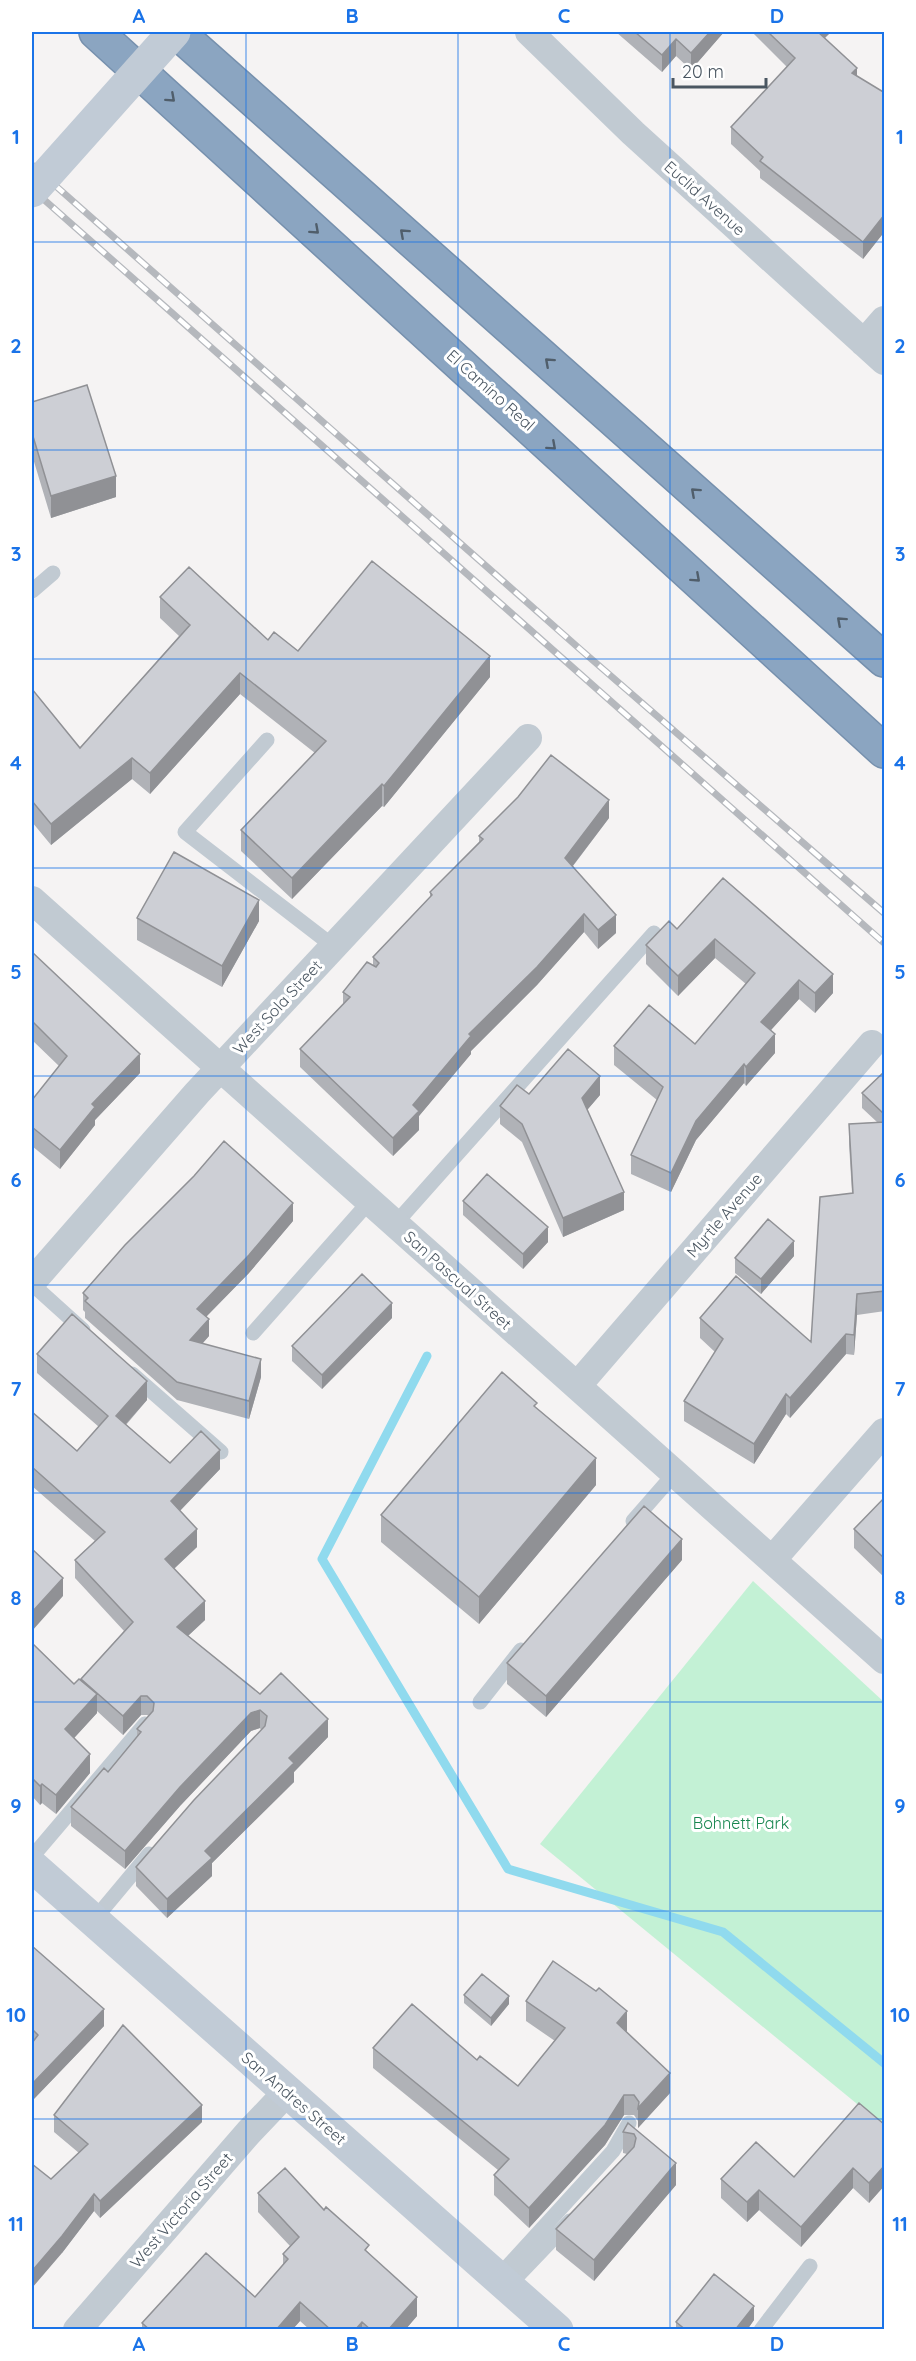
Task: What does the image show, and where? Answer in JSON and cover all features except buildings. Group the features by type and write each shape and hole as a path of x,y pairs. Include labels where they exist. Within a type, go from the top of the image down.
{"highway":[{"name":"El Camino Real","path":"96,32 885,751"},
{"path":"176,32 885,660"}],"street":[{"path":"32,191 176,32"},
{"name":"Euclid Avenue","path":"529,32 633,133 874,352"},
{"path":"874,352 885,320"},
{"name":"West Sola Street","path":"32,1283 219,1069 528,738"},
{"name":"San Pascual Street","path":"32,900 885,1660"},
{"name":"Myrtle Avenue","path":"577,1386 872,1044"},
{"path":"772,1560 885,1432"},
{"name":"San Andres Street","path":"32,1866 557,2330"},
{"name":"West Victoria Street","path":"77,2330 249,2132 287,2092"}],"lane":[{"path":"32,591 53,573"},
{"path":"267,740 185,832 333,946"},
{"path":"394,1224 654,933"},
{"path":"253,1333 369,1202"},
{"path":"32,1283 91,1337"},
{"path":"117,1360 220,1452"},
{"path":"620,1536 675,1473"},
{"path":"480,1702 533,1635"},
{"path":"32,1857 146,1724"},
{"path":"93,1921 157,1846"},
{"path":"503,2282 613,2151 629,2123"},
{"path":"503,2282 580,2211"},
{"path":"761,2330 810,2266"}],"green space":[{"name":"Bohnett Park","path":"753,1581 884,1702 884,2126 540,1844"}],"waterway":[{"path":"427,1356 322,1559 508,1869 723,1932 884,2063"}],"railway":[{"path":"32,165 581,650 884,913"},
{"path":"32,189 884,943"}]}
